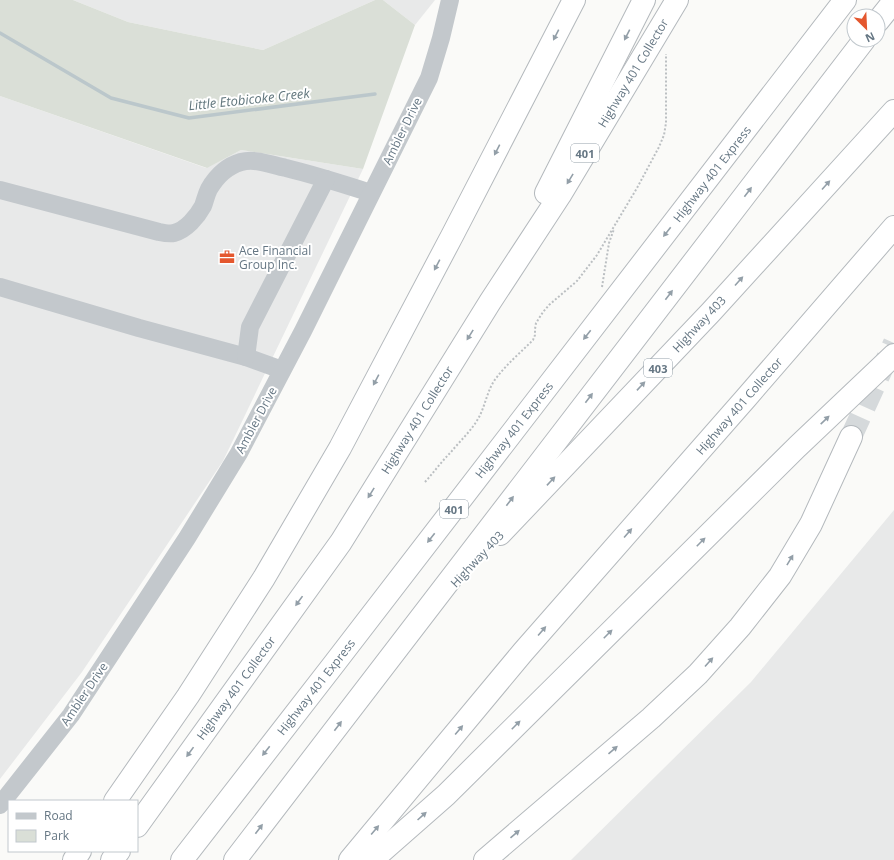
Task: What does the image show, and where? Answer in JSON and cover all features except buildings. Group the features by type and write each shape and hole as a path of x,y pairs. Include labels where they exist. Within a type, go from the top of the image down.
{"highway":[{"path":"116,800 188,696 264,578 340,448 574,0"},
{"path":"490,302 644,0"},
{"name":"Highway 401 Collector","path":"138,825 341,542 490,302 560,195 677,0"},
{"path":"725,157 830,0"},
{"name":"Highway 401 Express","path":"182,860 845,0"},
{"path":"886,10 894,0"},
{"path":"235,860 858,48"},
{"name":"Highway 403","path":"418,621 711,312 894,111"},
{"name":"Highway 401 Collector","path":"350,860 524,652 894,227"},
{"path":"372,860 446,795 797,447 894,355"},
{"path":"485,860 651,718 698,674 740,627 780,576 811,524 851,437"},
{"path":"112,860 118,852"}],"street":[{"name":"Ambler Drive","path":"0,805 71,716 188,538 239,453 429,78 450,0"},
{"path":"0,190 159,232 173,233 184,229 191,223 202,207 209,190 219,175 227,168 240,162 260,162 326,179 371,193"},
{"path":"246,357 250,327 326,179"},
{"path":"0,287 139,328 246,357 282,370"}],"path":[{"path":"425,482 468,433 478,419 483,409 487,394 497,376 533,340 536,323 543,312 577,280 596,255 651,164 664,135 666,123 666,51"},
{"path":"601,293 609,243 616,224"}],"shaded area":[{"path":"73,0 375,0 263,50 128,22"},
{"path":"383,0 435,0 415,25"},
{"path":"0,96 206,168 241,150 363,169 223,461 82,672 0,779"},
{"path":"894,510 894,860 571,860 751,682"}],"green space":[{"path":"0,0 73,0 128,22 263,50 375,0 383,0 415,25 363,169 241,150 207,168 0,96"}],"waterway":[{"name":"Little Etobicoke Creek","path":"0,33 111,98 189,118 375,94"}],"tunnel":[{"path":"851,437 894,343"}],"place":[{"name":"Ace Financial Group Inc.","path":"227,257"}]}
